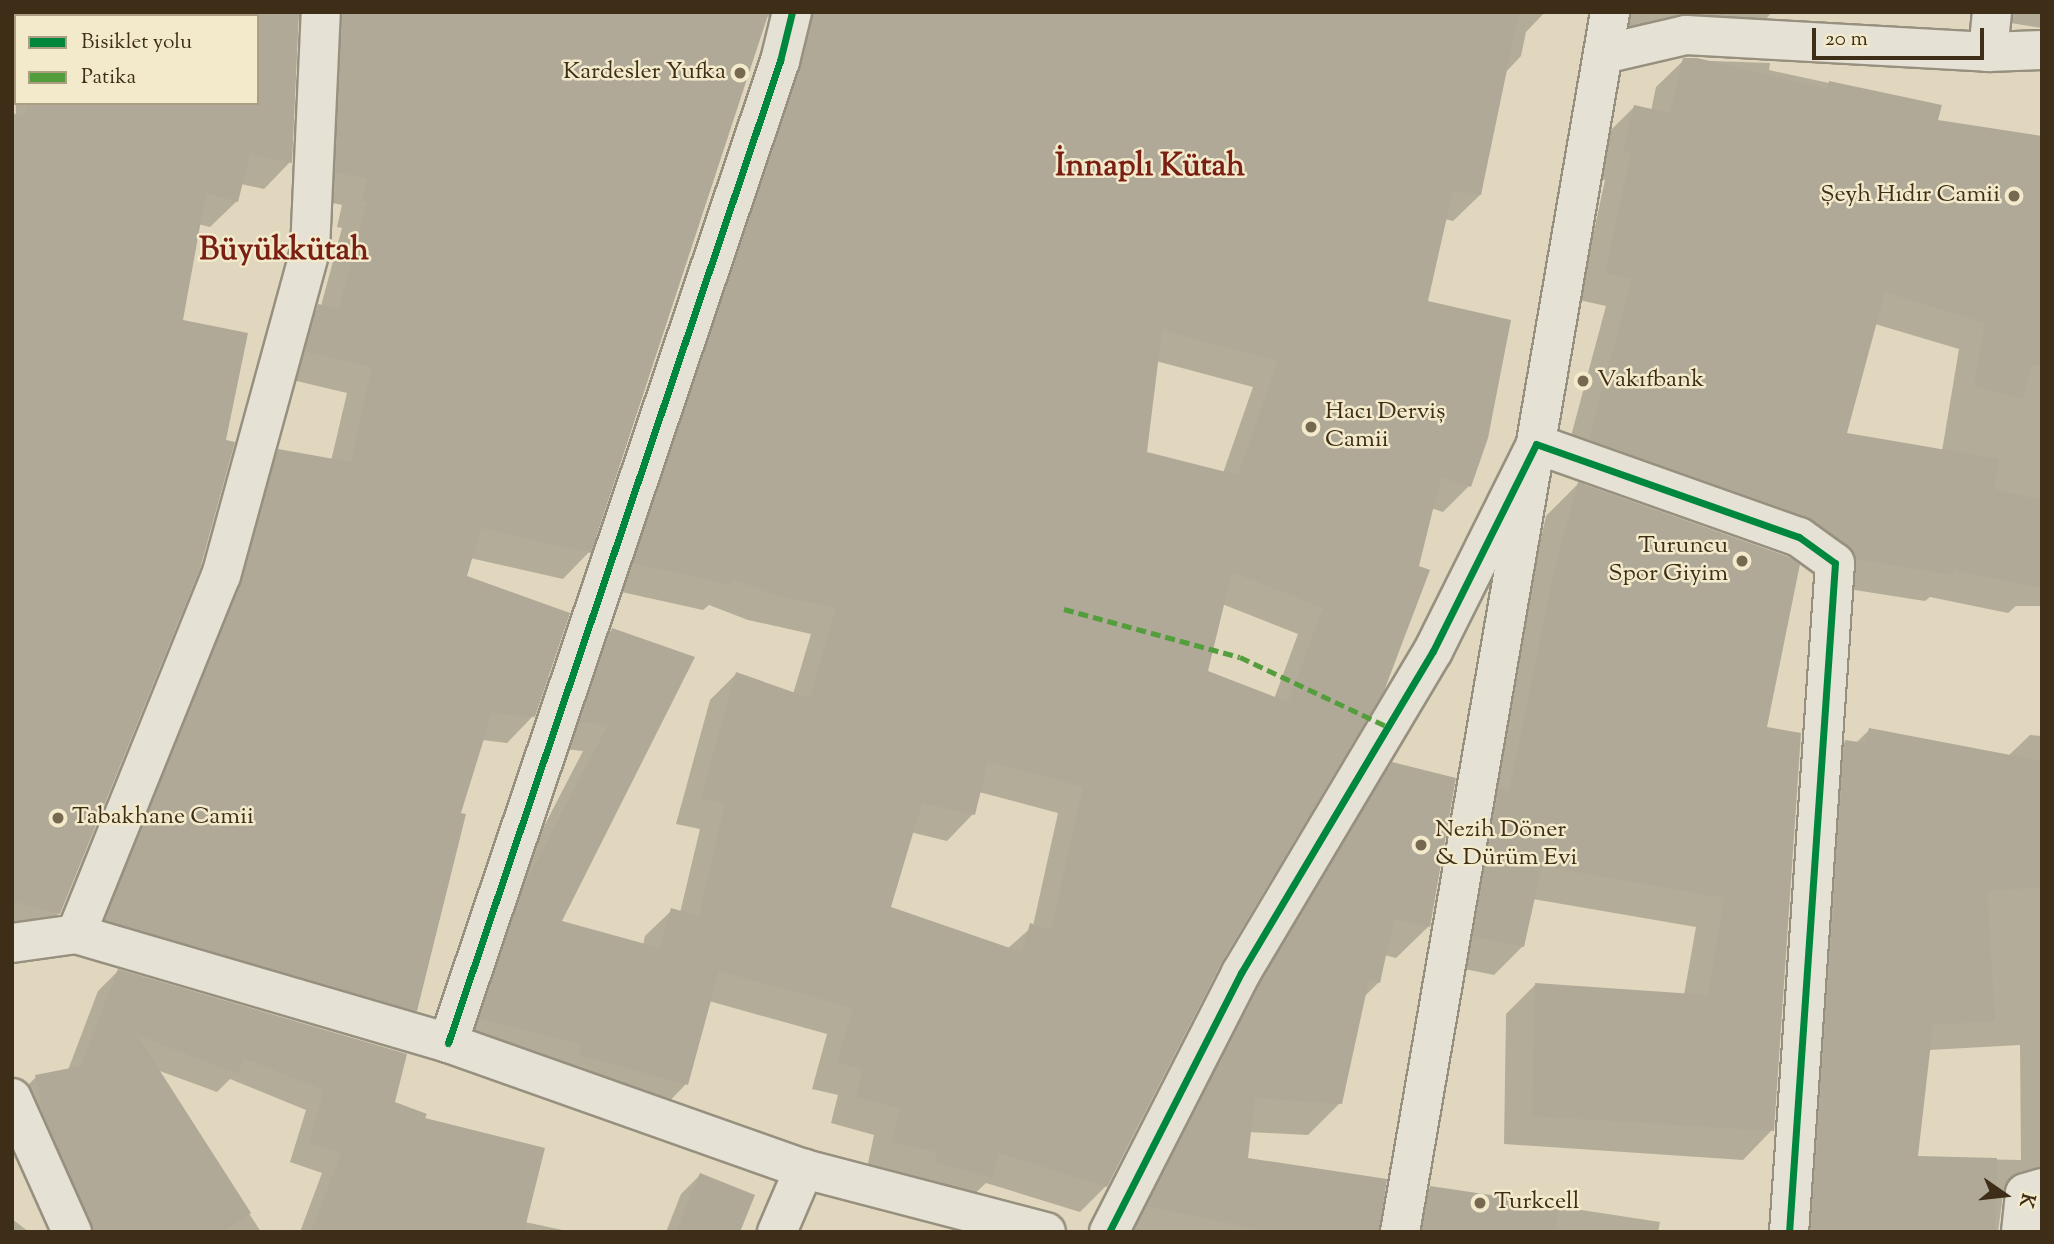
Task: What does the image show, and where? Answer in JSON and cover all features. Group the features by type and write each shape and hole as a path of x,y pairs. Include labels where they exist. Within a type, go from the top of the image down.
{"street":[{"path":"76,934 221,576 310,250 321,12"},
{"path":"448,1043 776,74 792,12"},
{"path":"1400,1232 1610,12"},
{"path":"1988,52 1992,12"},
{"path":"1604,54 1686,35 1988,52 2042,50"},
{"path":"1109,1232 1241,973 1433,651 1536,444"},
{"path":"1536,444 1799,537 1836,563 1789,1232"},
{"path":"12,943 76,934 448,1043 804,1169 1046,1232"},
{"path":"12,1098 72,1232"},
{"path":"776,1232 804,1169"},
{"path":"2021,1232 2025,1193 2042,1188"}],"building":[{"path":"299,12 292,163 250,154 238,202 206,193 183,320 248,333 226,440 235,442 200,569 60,914 12,901 12,113 24,117 27,105 259,105 257,14"},
{"path":"343,12 769,12 591,553 481,528 467,576 570,613 535,717 492,713 461,813 466,814 417,1011 105,920 241,584 278,449 351,462 372,367 305,351 318,304 339,309 367,202 362,201 367,179 335,172"},
{"path":"813,12 1519,12 1481,195 1453,190 1428,301 1511,320 1488,438 1471,487 1441,477 1419,566 1430,570 1384,691 1222,962 1107,1187 999,1153 992,1178 934,1162 937,1152 892,1142 900,1109 856,1097 863,1069 837,1063 853,1008 719,971 688,1085 579,1055 582,1045 480,1018 524,885 608,725 580,722 612,628 695,657 562,921 660,948 671,908 699,916 725,803 701,798 736,672 810,698 836,608 775,595 734,579 731,585 633,563 801,68","holes":["1162,330 1278,361 1238,475 1147,452","1232,572 1323,608 1288,702 1208,671","988,761 1083,787 1051,930 1030,923 1022,952 891,907 922,803 975,815"]},
{"path":"1683,58 1697,58 1827,89 1829,81 1942,105 1938,120 2042,136 2042,367 2032,364 2023,399 1974,386 1985,323 1885,292 1847,433 1999,459 1994,489 2042,500 2042,588 1954,570 1953,575 1856,559 1848,545 1806,516 1589,439 1632,279 1605,273 1631,153 1623,151 1634,105 1670,113"},
{"path":"1578,482 1789,557 1800,564 1767,727 1801,733 1774,1131 1532,1116 1535,983 1708,995 1724,898 1542,866 1524,947 1473,936 1499,788 1509,791 1553,576"},
{"path":"1869,728 2042,761 2042,888 1987,890 1995,1021 1933,1025 1918,1156 1997,1158 1995,1232 1811,1232 1845,740 1865,743"},
{"path":"1392,762 1456,778 1430,927 1394,919 1380,983 1369,980 1342,1104 1255,1098 1248,1158 1387,1179 1379,1232 1270,1232 1147,1206 1260,984"},
{"path":"118,969 407,1054 395,1102 427,1114 425,1118 545,1148 524,1232 311,1232 341,1153 309,1143 324,1090 244,1058 238,1074 137,1035 251,1213 222,1232 93,1232 43,1114 35,1075 81,1066"},
{"path":"700,1173 755,1195 740,1232 676,1232"},
{"path":"1430,1186 1558,1205 1556,1232 1422,1232"}],"marked path":[{"path":"1064,609 1240,657 1388,727"}],"cycle path":[{"path":"448,1043 780,61 792,12"},
{"path":"1109,1232 1241,973 1433,651 1536,444 1799,537 1835,563 1789,1232"}],"place":[{"name":"Kardesler Yufka","path":"740,73"},
{"name":"Şeyh Hıdır Camii","path":"2014,196"},
{"name":"Vakıfbank","path":"1583,381"},
{"name":"Hacı Derviş Camii","path":"1311,427"},
{"name":"Turuncu Spor Giyim","path":"1742,561"},
{"name":"Tabakhane Camii","path":"58,818"},
{"name":"Nezih Döner & Dürüm Evi","path":"1421,845"},
{"name":"Turkcell","path":"1480,1203"}],"district":[{"name":"İnnaplı Kütah","path":"1150,167"},
{"name":"Büyükkütah","path":"284,251"}]}
